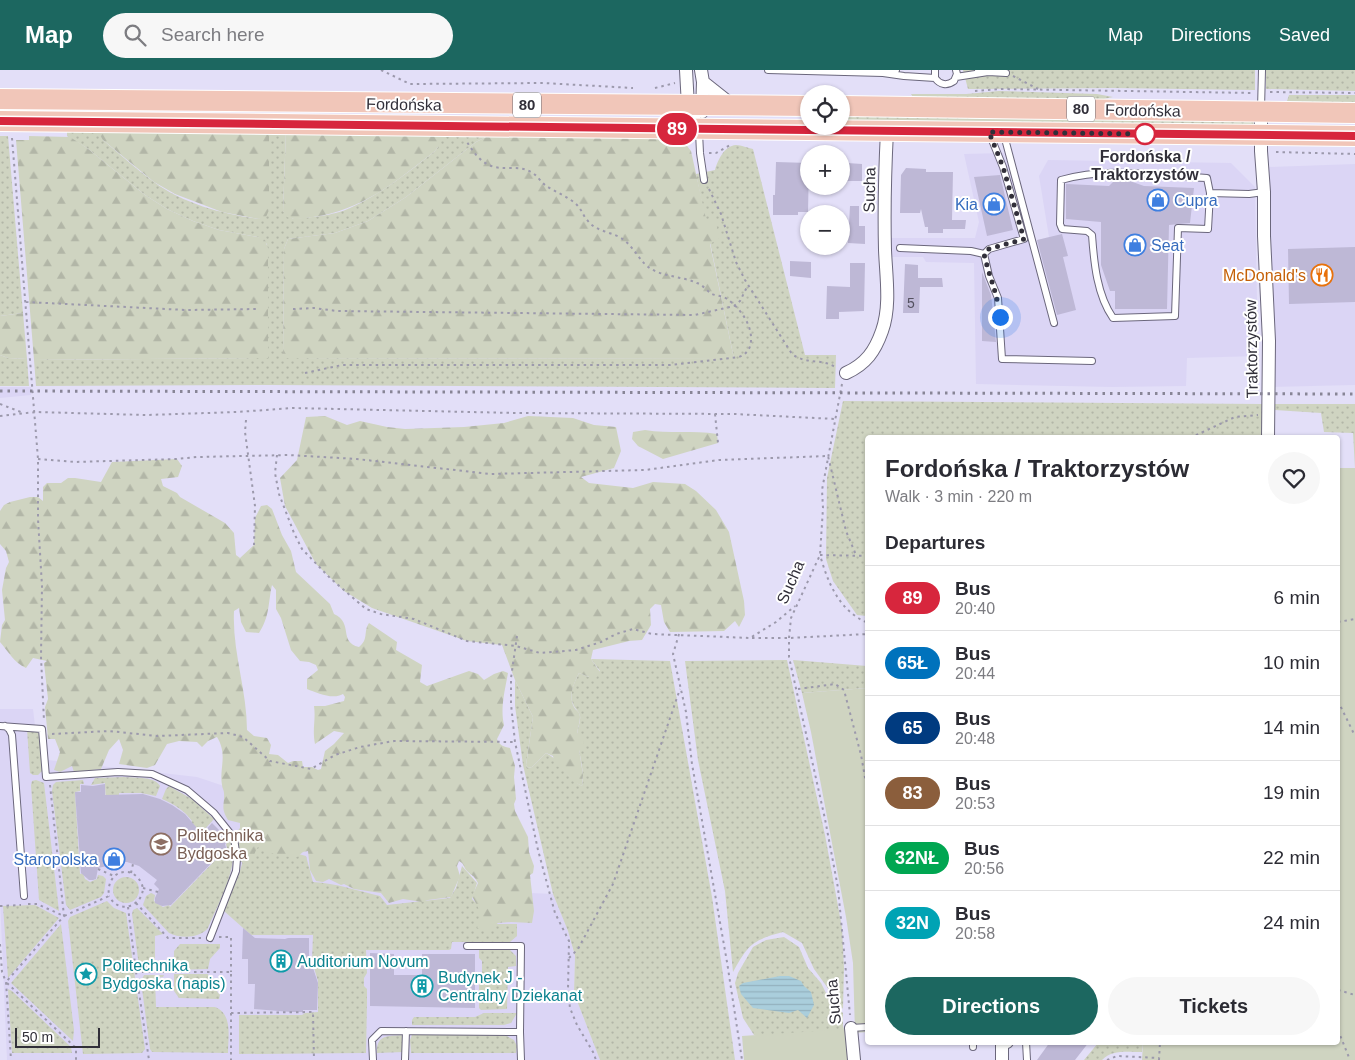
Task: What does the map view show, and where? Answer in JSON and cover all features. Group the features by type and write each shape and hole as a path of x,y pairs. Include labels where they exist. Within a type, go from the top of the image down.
{"main road":[{"name":"Fordońska","path":"850,98 1262,101 1355,113"},
{"name":"Fordońska","path":"0,99 734,106 800,99"},
{"name":"Fordońska","path":"6,128 288,124 996,132 1261,143 1355,136"}],"street":[{"path":"687,76 699,130"},
{"path":"702,76 734,106"},
{"path":"695,106 702,76"},
{"name":"Traktorzystów","path":"1262,101 1261,143 1269,359 1268,435"},
{"name":"Sucha","path":"846,373 860,367 874,350 883,329 886,305 884,198 886,131"},
{"name":"Sucha","path":"851,1028 854,1060"},
{"path":"1002,1060 1003,1045"}],"lane":[{"path":"768,70 883,72 935,78 944,84 952,82 956,74 1006,73"},
{"path":"883,72 896,70"},
{"path":"935,70 935,78"},
{"path":"978,70 988,72"},
{"path":"1262,70 1262,101"},
{"path":"699,130 704,180"},
{"path":"984,254 989,249 1024,239 1003,167 996,132"},
{"path":"996,132 1054,323"},
{"path":"1118,172 1207,178 1210,193 1208,229 1178,228 1175,316 1113,318 1105,307 1096,272 1092,236 1087,231 1062,229 1060,224 1061,180 1070,177 1118,172"},
{"path":"1210,193 1249,194 1264,192"},
{"path":"900,248 971,251 984,254"},
{"path":"984,254 989,276 998,298 1002,359 1092,361"},
{"path":"2,726 42,729 46,776 118,772 152,774 186,790 214,813 234,838 237,859 236,871 210,938"},
{"path":"2,726 9,729 12,735 24,896"},
{"path":"466,946 521,946 521,1060"},
{"path":"851,1028 865,1027"},
{"path":"373,1060 372,1040 381,1031 520,1032"},
{"path":"405,1060 406,1031"},
{"path":"1026,1045 1027,1060"}],"path":[{"path":"381,70 410,84 543,83 636,88"},
{"path":"1006,73 1040,90"},
{"path":"654,89 687,76"},
{"path":"975,91 1001,89 1248,94 1262,101 1355,93"},
{"path":"6,128 26,302 36,412 44,724"},
{"path":"306,373 342,364 670,365 739,357 749,349 751,334 744,316 726,298 713,294 699,283 655,271 647,266 635,249 623,239 595,227 575,204 548,187 534,174 519,168 499,167 488,164 476,155 466,142"},
{"path":"1261,143 1355,154"},
{"path":"704,180 721,214 736,262 748,285 792,354 800,360 829,363 846,373"},
{"path":"293,309 695,315 734,306 740,301 748,285"},
{"path":"26,302 186,310 258,309"},
{"name":"Sucha","path":"846,373 840,392 822,490 823,508 820,555 791,618 789,638 790,657 825,818 838,888 851,1028"},
{"path":"0,404 23,413"},
{"path":"0,416 36,412 146,415 294,408 515,413 715,414 835,420"},
{"path":"715,414 718,443"},
{"path":"1196,435 1235,417 1262,414"},
{"path":"246,420 245,432 256,506 254,545"},
{"path":"38,459 75,462 276,455 356,459 490,474 645,470 719,460 828,456 846,532 856,555"},
{"path":"276,455 275,473 279,494 302,549 332,580 366,609 381,614 414,620 466,641 516,646 540,652 576,650 601,642 616,634 633,630 652,634 750,638 865,634"},
{"path":"865,556 820,555 836,595 855,618 865,622"},
{"path":"750,638 776,622 797,604"},
{"path":"1340,622 1355,619"},
{"path":"680,634 673,654 686,712 692,764 727,962 742,1060"},
{"path":"517,636 512,664 511,704 515,742 538,850 555,913 569,941 568,989 570,1008 596,1060"},
{"path":"797,689 835,684 844,690 865,778"},
{"path":"569,958 578,949 614,884 681,686"},
{"path":"1340,705 1355,736"},
{"path":"45,734 109,731 157,736 204,735 228,732 243,737 270,761 310,769 335,755 360,746 394,741 515,742"},
{"path":"49,776 64,916"},
{"path":"131,873 133,864"},
{"path":"98,869 114,876"},
{"path":"120,872 131,873 141,881 143,888 141,896 136,904 128,907 119,906 109,896 110,882 120,872"},
{"path":"143,888 158,892"},
{"path":"6,982 64,916 109,896"},
{"path":"0,906 37,904 64,916"},
{"path":"136,904 168,938"},
{"path":"128,907 149,1060"},
{"path":"0,944 2,972 6,982 11,1060"},
{"path":"136,972 231,972 231,1060"},
{"path":"6,982 76,1048 76,1060"},
{"path":"1340,991 1355,995"},
{"path":"231,1013 313,1012 314,1060"},
{"path":"1340,1035 1350,1060"},
{"path":"1107,1060 1117,1056 1159,1059 1160,1045"}],"shaded area":[{"path":"1004,153 1031,245 1036,241 1049,237 1039,176 1048,160 1231,163 1255,187 1258,356 1187,358 1186,386 1112,387 976,384 974,263 926,262 923,257 889,257 890,238 975,238 979,222 964,154"},
{"path":"1355,164 1355,385 1270,387 1267,167"},
{"path":"0,387 31,387 31,395 0,398"},
{"name":"Politechnika Bydgoska","path":"0,709 33,709 39,759 197,777 272,802 374,886 553,894 568,931 575,957 574,993 600,1060 7,1060 0,899"}],"green space":[{"path":"963,70 1255,70 1255,90 1113,88 968,89"},
{"path":"1266,70 1355,70 1355,91 1266,89"},
{"path":"999,91 1097,94 1113,97 1090,102 914,99 911,94 966,94"},
{"path":"1289,95 1355,95 1355,105 1286,104"},
{"path":"905,113 1253,121 1254,123 1253,125 850,124 850,116"},
{"path":"90,128 139,129 103,140 147,177 166,190 204,207 259,219 269,210 269,130 286,130 283,211 293,219 322,216 350,208 383,190 438,147 394,131 490,135 476,142 406,197 368,221 335,233 288,239 284,249 283,358 734,359 696,174 715,170 722,154 732,146 738,145 753,149 805,355 836,355 835,388 268,385 36,386 34,360 268,358 267,244 258,237 219,230 193,221 167,209 145,195 87,148 67,136 67,132"},
{"path":"269,130 269,210 266,217 259,219 222,212 175,194 154,182 103,140 100,135 101,132"},
{"path":"286,130 394,131 441,136 438,147 434,152 378,193 348,208 313,217 296,219 287,217 283,211"},
{"path":"490,135 676,137 684,142 691,151 706,219 714,220 721,237 710,244 734,359 283,358 284,249 288,239 335,233 368,221 406,197 476,142"},
{"path":"0,136 8,136 23,313 0,316"},
{"path":"29,136 70,137 87,148 145,195 167,209 219,230 265,240 268,248 268,358 34,360 16,140 29,140"},
{"path":"23,313 27,359 8,358 0,355 0,316"},
{"path":"0,355 8,358 27,359 29,386 0,386"},
{"path":"843,401 1262,404 1264,435 865,435 865,616 857,615 833,581 826,559 827,478"},
{"path":"1275,404 1355,404 1355,468 1353,433 1324,432 1321,413 1275,410"},
{"path":"325,416 347,425 360,421 405,429 464,427 504,423 528,416 573,418 594,425 616,427 621,451 614,468 581,477 589,483 633,488 653,482 685,484 696,491 716,510 729,532 744,601 745,615 739,627 735,621 724,631 670,632 664,622 661,605 655,604 650,609 651,625 642,640 629,641 593,650 591,659 600,672 596,678 579,673 575,681 572,690 572,703 580,715 577,733 582,735 584,743 579,749 583,775 582,786 574,782 561,767 555,766 553,756 546,753 532,767 528,768 526,765 533,717 515,680 502,645 467,641 372,608 344,591 316,564 285,506 280,478 297,460 306,417"},
{"path":"645,430 717,434 718,443 663,459 638,446 632,439 633,432"},
{"path":"177,459 182,466 178,477 161,479 163,486 225,523 234,533 236,555 240,558 254,545 255,518 261,506 267,505 272,509 282,535 291,551 296,572 330,604 334,614 343,622 349,641 359,647 364,641 369,623 397,642 396,650 422,665 420,682 427,686 469,671 478,674 484,680 503,671 508,673 504,692 504,725 497,739 499,743 510,748 515,766 515,811 528,837 529,852 534,866 533,873 530,875 534,911 532,923 498,923 486,932 477,928 480,911 472,896 478,883 459,861 457,866 460,876 451,897 422,902 403,899 389,903 381,893 354,889 329,879 323,882 316,881 310,870 308,851 303,852 297,857 292,857 282,856 258,847 250,863 244,864 237,858 239,839 237,832 240,828 240,823 228,820 223,809 224,793 221,779 223,756 217,737 208,741 202,747 197,742 179,741 167,744 155,765 147,768 119,764 123,750 119,739 109,750 101,769 74,772 72,766 60,772 54,770 60,752 55,739 48,739 45,707 48,699 44,663 47,661 33,658 26,668 15,660 0,642 2,625 5,620 2,590 9,562 6,551 0,544 0,511 4,505 10,502 30,497 38,497 43,501 43,487 47,483 61,483 68,478 101,482 112,462","holes":["272,585 276,590 276,609 281,618 291,650 300,661 316,665 318,670 307,679 307,689 330,696 343,694 345,697 344,701 325,706 314,706 315,744 334,731 344,733 325,751 321,769 318,770 312,767 303,767 302,761 288,763 278,755 269,754 271,745 267,738 254,736 247,730 245,700 235,641 234,611 239,608 241,622 246,632 259,633 267,615"]},
{"path":"1340,468 1355,468 1355,1060 1142,1060 1143,1045 1340,1045"},
{"path":"591,659 670,661 712,897 735,1060 600,1060 574,993 575,956 568,931 553,894 523,765 515,706 515,680 533,717 526,765 528,768 532,767 546,753 556,760 576,783 582,786 582,767 577,735 580,716 572,702 572,693 579,673 589,677 600,671"},
{"path":"787,660 825,835 842,928 844,968 843,1009 814,969 802,943 783,932 764,938 752,945 743,955 733,972 725,891 698,760 685,661"},
{"path":"793,660 865,666 865,688 802,693"},
{"path":"865,688 865,1032 855,1033 853,963 846,917 802,693"},
{"path":"27,729 37,731 41,737 43,770 38,775 30,773"},
{"path":"95,778 144,778 154,781 160,786 156,796 141,793 119,793 119,804 106,805 105,783 91,785"},
{"path":"36,780 44,783 59,911 39,900 31,785 32,781"},
{"path":"83,780 84,784 80,784 80,791 75,792 80,874 83,873 85,879 90,882 97,879 98,875 106,879 104,893 101,897 70,910 66,905 52,791 53,785 56,782"},
{"path":"169,786 192,799 214,819 196,839 185,829 192,821 189,817 179,808 162,799"},
{"path":"230,838 233,848 231,871 223,895 208,928 195,936 179,936 169,933 143,905 146,896 151,893 155,895 154,901 163,907 169,905 170,907 227,848 226,844"},
{"path":"249,841 306,856 313,882 380,896 387,905 450,898 456,888 462,866 477,883 472,899 497,924 517,924 517,936 510,942 452,942 451,949 449,950 366,950 367,973 364,978 364,986 367,989 366,1053 239,1054 239,1015 302,1015 318,1012 318,981 312,961 313,935 251,935 224,911 239,874"},
{"path":"126,877 135,881 139,890 135,899 126,903 117,899 113,890 117,881"},
{"path":"107,901 114,908 126,913 145,1049 142,1053 83,1054 68,921 70,917"},
{"path":"35,905 59,918 8,978 3,906"},
{"path":"137,908 163,934 155,936 155,966 164,966 164,969 143,969 139,966 132,914 133,910"},
{"path":"61,924 74,1030 73,1041 11,983"},
{"path":"784,937 799,947 808,968 821,983 830,1001 843,1013 843,1026 848,1041 771,1039 754,1035 743,1018 735,983 738,973 753,947 766,940"},
{"path":"180,944 220,944 220,948 210,959 208,969 174,970 174,951"},
{"path":"479,948 510,950 516,956 516,966 508,967 507,1009 481,1010 479,1008 479,982 482,979 482,961 479,958"},
{"path":"174,974 208,974 211,984 220,995 219,999 179,998 174,991"},
{"path":"144,975 164,975 163,977 155,978 156,1007 215,1007 221,1010 227,1020 229,1033 228,1053 152,1052 150,1049 141,981"},
{"path":"8,989 71,1047 72,1053 12,1053"},
{"path":"484,1013 517,1013 511,1023 504,1025 412,1025 414,1017 475,1017"},
{"path":"848,1029 851,1060 744,1060 742,1036"},
{"path":"404,1035 404,1052 377,1053 379,1042 384,1037"},
{"path":"412,1035 505,1035 514,1040 517,1046 516,1053 411,1053 410,1040"},
{"path":"1096,1045 1143,1045 1142,1052 1121,1052 1106,1056 1102,1060 1084,1060"}],"water":[{"path":"789,976 801,981 811,992 814,1005 807,1018 798,1010 789,1013 753,1008 741,994 739,986 743,983"}],"building":[{"path":"776,162 800,163 800,195 808,195 808,205 800,205 798,215 773,215 773,195 775,195"},
{"path":"850,163 862,164 862,181 850,181"},
{"path":"906,168 926,169 926,172 953,172 952,220 966,220 965,229 943,229 943,233 928,233 928,227 925,227 921,209 920,213 900,213 901,175"},
{"name":"Kia","path":"1000,175 1013,230 987,236 974,177"},
{"name":"Seat","path":"1127,180 1144,186 1194,188 1190,223 1169,225 1167,309 1115,309 1115,291 1110,291 1101,265 1101,222 1066,219 1066,184 1109,186 1113,182"},
{"path":"850,206 859,206 859,226 865,226 865,244 850,243"},
{"path":"1062,234 1068,256 1063,257 1076,310 1057,315 1037,240"},
{"name":"McDonald's","path":"1355,247 1355,302 1289,304 1288,249"},
{"path":"790,261 811,262 811,278 790,276"},
{"path":"850,263 865,263 864,311 839,312 839,319 826,319 827,286 850,287"},
{"path":"905,264 918,265 918,278 942,278 943,287 920,287 919,313 903,313"},
{"path":"982,272 991,295 996,342 982,341"},
{"path":"105,784 105,795 143,794 160,799 185,814 202,834 212,823 229,840 225,844 226,848 171,905 162,906 155,903 159,889 154,884 157,880 139,866 127,862 107,862 107,866 98,868 96,879 93,880 89,880 81,873 75,792 81,792 81,785"},
{"name":"Auditorium Novum","path":"243,928 255,938 309,938 309,956 318,983 317,1010 291,1012 254,1009 255,984 248,984 248,959 242,959"},
{"name":"Budynek J - Centralny Dziekanat","path":"370,953 394,954 394,975 422,975 422,954 475,954 475,1008 370,1006"},
{"path":"1048,1045 1087,1045 1075,1060 1037,1060"}],"railway":[{"path":"0,391 1355,394"}],"bus line":[{"name":"89","path":"0,121 1355,136"}],"place":[{"name":"Fordońska / Traktorzystów","path":"1145,134"},
{"name":"Cupra","path":"1158,200"},
{"name":"Kia","path":"994,204"},
{"name":"Seat","path":"1135,245"},
{"name":"McDonald's","path":"1322,275"},
{"name":"Politechnika Bydgoska","path":"161,844"},
{"name":"Staropolska","path":"114,859"},
{"name":"Auditorium Novum","path":"281,961"},
{"name":"Politechnika Bydgoska (napis)","path":"86,974"},
{"name":"Budynek J - Centralny Dziekanat","path":"422,986"}],"route":[{"path":"1000,317 998,298 989,276 984,254 989,249 1024,239 1003,167 989,132 1145,134"}]}
